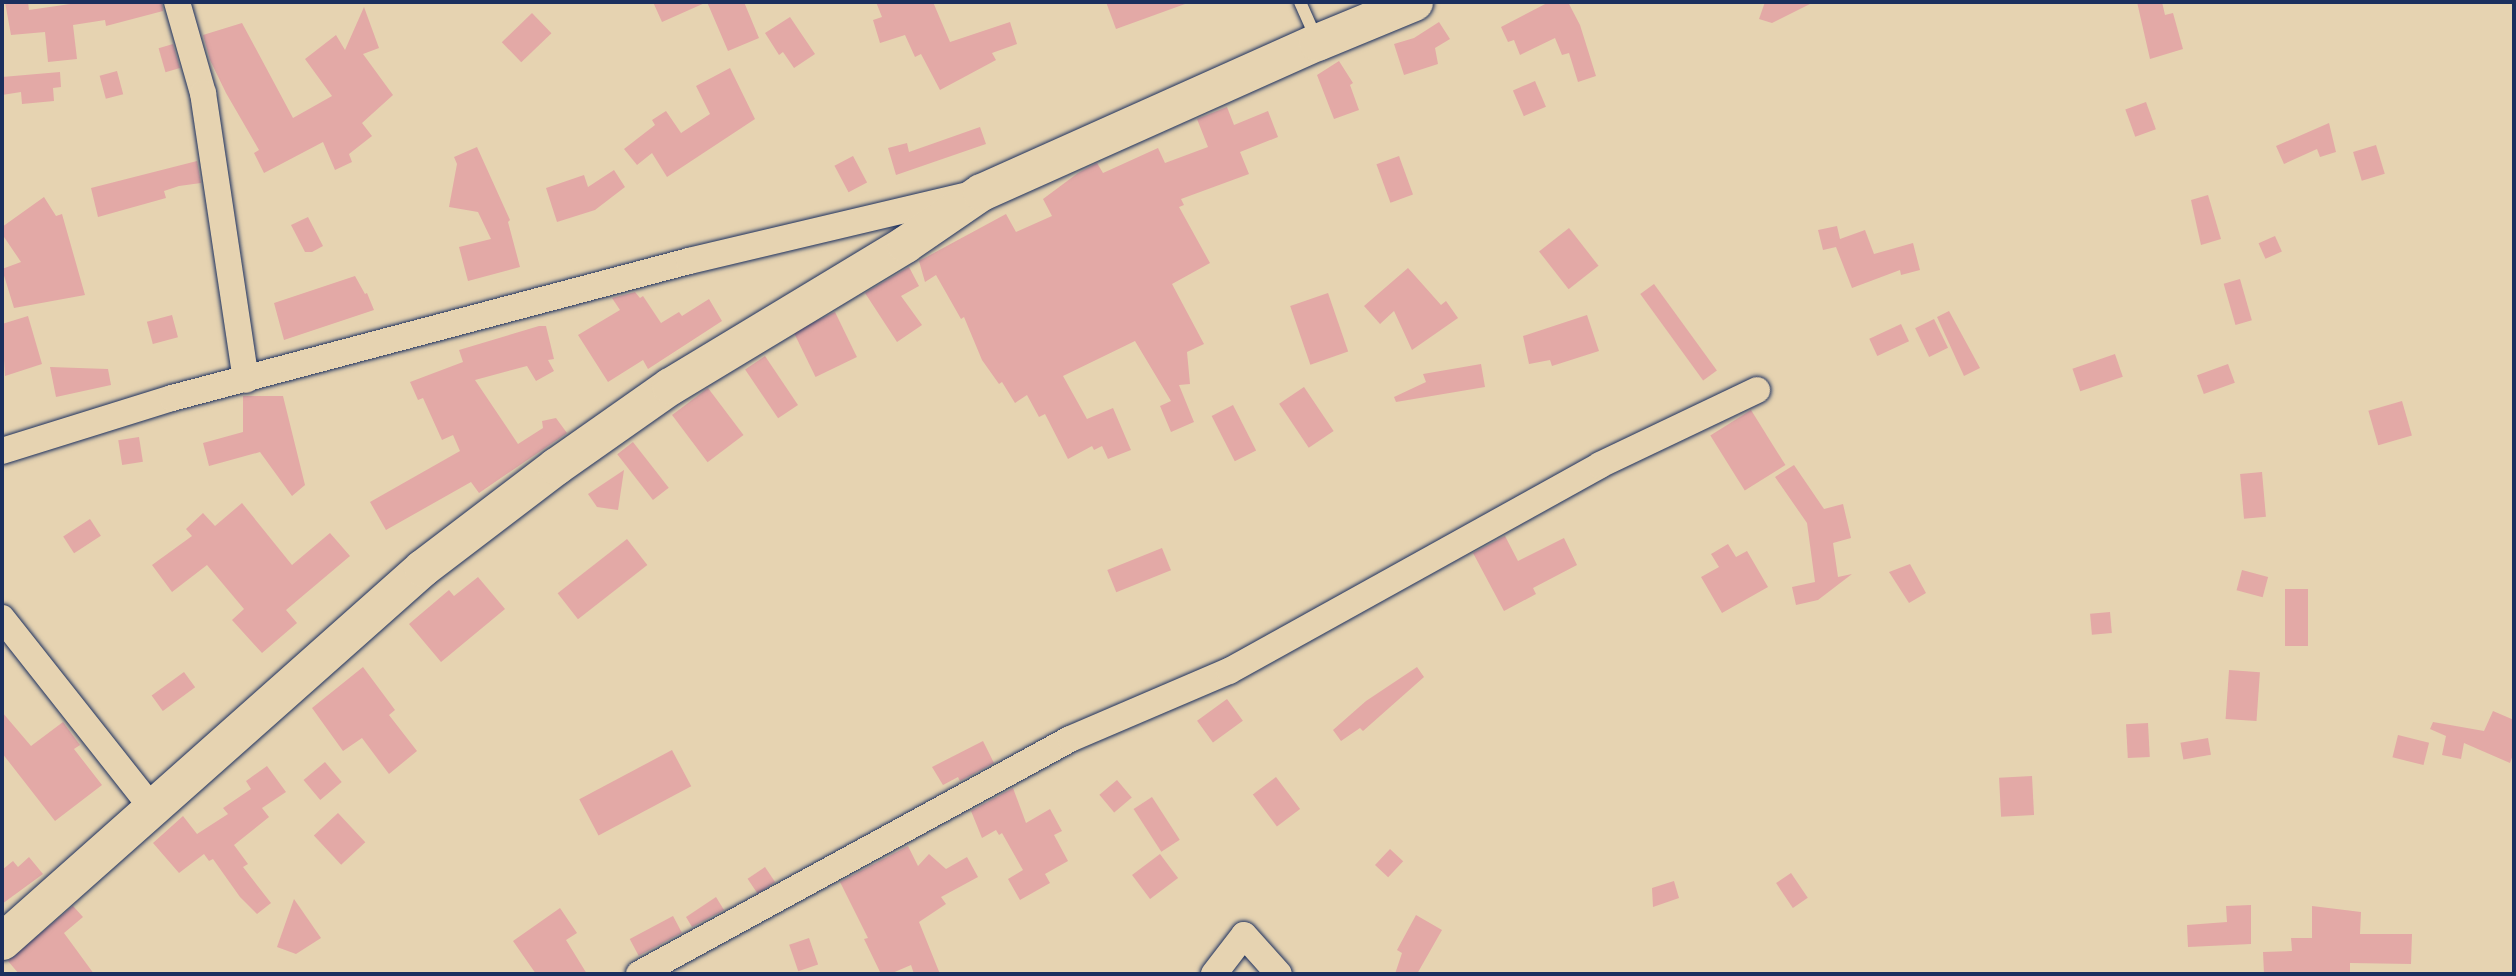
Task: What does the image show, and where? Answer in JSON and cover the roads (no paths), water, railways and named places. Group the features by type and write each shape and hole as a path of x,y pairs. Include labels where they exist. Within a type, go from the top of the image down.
{"main road":[{"path":"2,941 422,568 556,466 670,386 905,244 981,192 1317,42 1414,2"}],"street":[{"path":"177,2 203,93 246,380"},
{"path":"2,451 172,398 689,261 981,192"},
{"path":"639,974 1070,739 1229,671 1600,465 1757,390"},
{"path":"2,618 152,808"},
{"path":"1214,974 1244,935 1279,974"}],"lane":[{"path":"1300,2 1317,42"}]}
